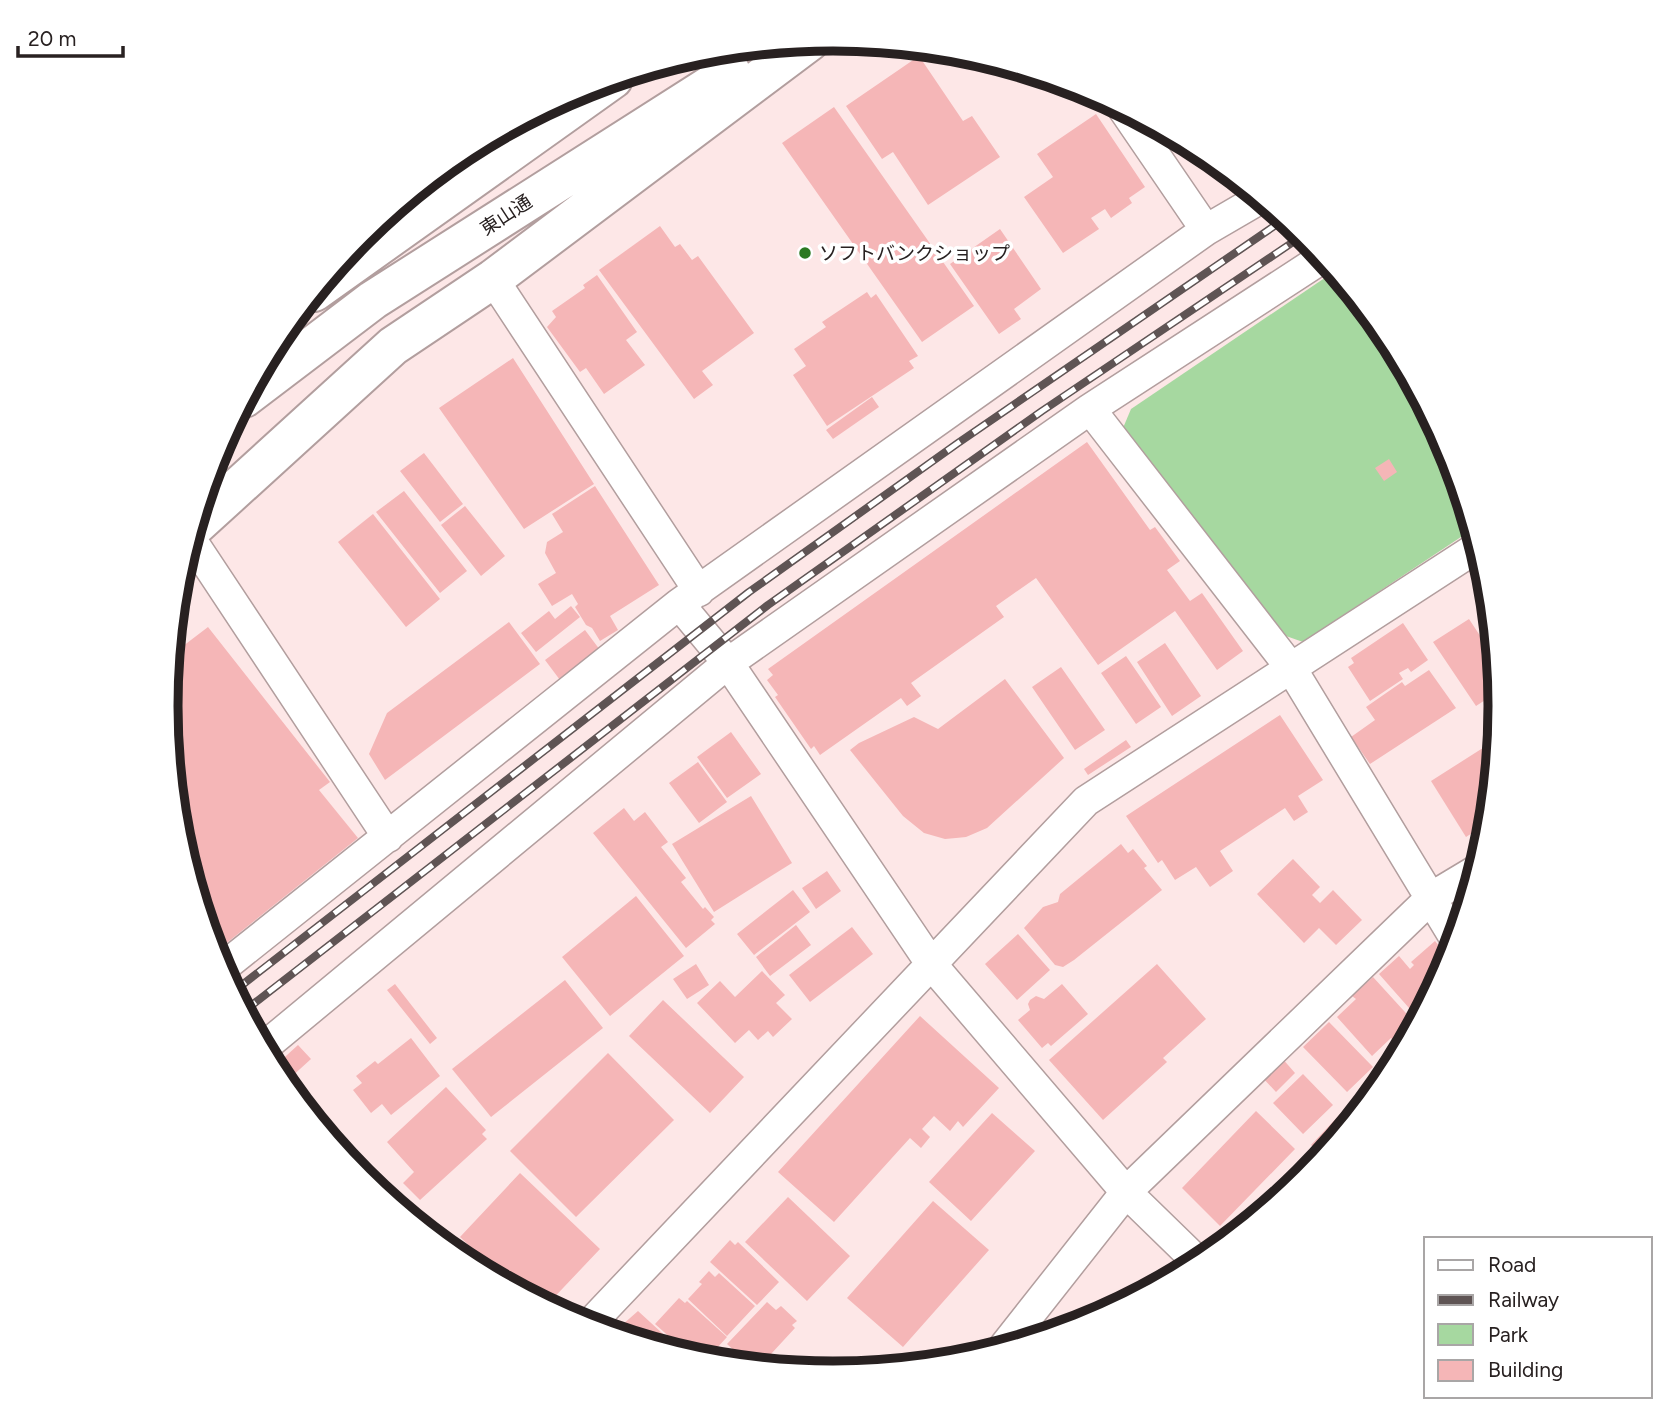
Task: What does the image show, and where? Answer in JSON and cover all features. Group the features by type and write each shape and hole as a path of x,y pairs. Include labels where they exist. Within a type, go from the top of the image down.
{"main road":[{"path":"206,516 393,346 493,279 796,52"},
{"name":"東山通","path":"263,384 373,300 760,55"},
{"path":"349,265 581,101"}],"street":[{"path":"1133,124 1206,230"},
{"path":"230,961 689,598 1206,230 1253,203"},
{"path":"271,1042 727,663 1090,409 1315,263"},
{"path":"493,279 727,663 932,964 1126,1192 1190,1255"},
{"path":"1090,409 1291,668 1449,928"},
{"path":"197,549 388,837"},
{"path":"597,1317 1086,801 1470,552"},
{"path":"1012,1336 1126,1192 1432,897 1466,877"}],"green space":[{"path":"1328,276 1378,342 1421,416 1438,455 1465,534 1303,642 1286,636 1123,428 1131,409"}],"building":[{"path":"919,56 963,121 972,116 1000,157 928,205 893,152 882,159 846,106"},
{"path":"834,107 974,306 922,342 782,143"},
{"path":"1096,114 1145,187 1129,198 1132,203 1111,218 1105,209 1091,218 1099,229 1063,253 1024,197 1053,177 1037,154"},
{"path":"660,226 675,247 680,244 692,260 698,256 754,333 702,371 713,385 694,399 599,270"},
{"path":"1000,229 1041,289 1014,309 1021,319 999,334 950,264"},
{"path":"597,275 637,332 626,340 645,365 604,394 586,368 580,372 547,327 556,317 552,311 585,288 583,285"},
{"path":"867,292 871,298 876,294 918,356 909,361 914,368 827,426 793,375 806,366 794,349 826,327 822,322"},
{"path":"513,358 594,484 524,529 439,408"},
{"path":"872,397 879,407 833,439 826,430"},
{"path":"1087,442 1150,530 1155,527 1180,561 1167,570 1190,601 1202,593 1243,651 1217,670 1175,611 1098,665 1036,578 996,606 1004,617 911,683 921,696 907,706 901,698 820,755 814,746 811,749 775,697 778,695 767,680 773,675 768,669"},
{"path":"424,453 463,504 440,522 400,471"},
{"path":"1389,459 1397,472 1384,481 1375,468"},
{"path":"595,486 659,585 610,616 618,630 600,641 575,607 578,604 572,594 552,606 538,584 556,573 545,553 547,542 563,532 552,514"},
{"path":"404,491 467,571 440,593 376,512"},
{"path":"465,506 505,556 481,576 441,525"},
{"path":"373,514 440,599 406,627 338,542"},
{"path":"571,606 580,617 536,652 521,633 549,611 555,619"},
{"path":"1469,619 1485,644 1488,698 1476,706 1433,642"},
{"path":"509,622 540,664 385,780 369,754 387,713"},
{"path":"1403,623 1428,660 1411,672 1408,668 1399,673 1403,679 1370,701 1348,667 1354,663 1351,658"},
{"path":"208,627 330,782 319,790 358,838 224,945 200,876 183,792 178,706 180,648"},
{"path":"585,630 600,650 560,680 545,660"},
{"path":"1165,643 1201,696 1172,716 1137,662"},
{"path":"1126,656 1161,707 1136,724 1101,673"},
{"path":"1061,667 1105,730 1075,750 1032,687"},
{"path":"1429,670 1456,708 1370,764 1351,737 1375,720 1366,707 1402,682 1405,686"},
{"path":"1005,679 1064,758 987,828 966,837 945,839 924,833 903,816 850,750 914,717 938,729"},
{"path":"1280,715 1323,780 1298,796 1308,812 1294,821 1285,808 1220,851 1233,871 1210,887 1196,867 1175,880 1162,860 1158,863 1126,816"},
{"path":"731,732 761,774 727,798 697,757"},
{"path":"1126,740 1131,747 1088,775 1084,769"},
{"path":"1487,745 1477,830 1466,837 1431,781"},
{"path":"698,762 727,802 699,823 669,783"},
{"path":"751,796 792,863 714,912 672,844"},
{"path":"624,808 634,821 645,812 668,842 661,847 686,878 681,882 703,909 705,907 714,917 711,920 715,924 686,948 593,833"},
{"path":"1121,844 1128,853 1133,849 1162,890 1074,960 1063,967 1055,965 1024,928 1043,907 1058,902 1060,894"},
{"path":"1293,859 1320,887 1312,895 1320,903 1333,890 1362,920 1336,945 1319,928 1304,943 1257,894"},
{"path":"827,871 841,891 816,909 802,888"},
{"path":"793,890 810,912 754,955 737,934"},
{"path":"636,896 684,956 610,1016 562,957"},
{"path":"796,925 811,945 770,976 756,957"},
{"path":"852,927 873,954 810,1002 789,975"},
{"path":"1018,934 1050,970 1017,1000 985,964"},
{"path":"1435,941 1441,948 1412,1012 1379,974 1399,956 1410,969 1414,965 1411,962"},
{"path":"696,964 709,985 687,999 673,979"},
{"path":"1157,964 1206,1019 1163,1058 1167,1062 1103,1120 1049,1060"},
{"path":"762,971 785,995 776,1003 792,1019 773,1037 768,1031 758,1040 749,1030 735,1043 697,1003 720,981 735,997"},
{"path":"1373,977 1409,1017 1398,1038 1394,1041 1391,1038 1372,1056 1337,1017 1356,999 1352,996"},
{"path":"565,980 603,1028 491,1117 452,1069"},
{"path":"395,984 437,1038 430,1044 387,990"},
{"path":"1062,984 1088,1014 1051,1046 1048,1043 1042,1048 1018,1020 1030,1010 1030,1000 1036,996 1044,999"},
{"path":"663,1000 744,1077 710,1113 629,1036"},
{"path":"920,1016 999,1088 963,1127 958,1121 950,1131 934,1116 922,1129 930,1137 921,1148 910,1138 834,1222 778,1172"},
{"path":"1329,1022 1373,1067 1347,1092 1303,1047"},
{"path":"411,1038 440,1076 391,1115 382,1104 371,1113 353,1090 362,1083 356,1076 375,1061 378,1064"},
{"path":"298,1045 311,1059 292,1076 282,1060"},
{"path":"608,1053 674,1120 576,1217 510,1151"},
{"path":"1281,1057 1295,1073 1276,1092 1261,1076"},
{"path":"1303,1074 1333,1105 1303,1134 1273,1103"},
{"path":"446,1087 486,1130 482,1134 487,1139 420,1200 403,1183 414,1172 387,1142"},
{"path":"1346,1108 1348,1110 1315,1149 1311,1145"},
{"path":"1256,1111 1295,1149 1220,1226 1182,1188"},
{"path":"992,1113 1035,1151 971,1221 929,1182"},
{"path":"520,1173 600,1249 553,1298 485,1261 460,1237"},
{"path":"788,1197 850,1256 807,1301 745,1242"},
{"path":"933,1201 989,1250 903,1347 847,1298"},
{"path":"730,1240 735,1245 738,1242 779,1282 757,1305 710,1262"},
{"path":"709,1271 715,1277 719,1273 755,1306 727,1336 688,1299 702,1284 699,1282"},
{"path":"679,1298 685,1303 687,1301 727,1337 715,1351 705,1349 675,1342 655,1324"},
{"path":"767,1302 776,1310 781,1306 797,1321 792,1325 795,1328 767,1358 739,1355 727,1344"},
{"path":"638,1311 670,1341 663,1339 621,1326"}],"railway":[{"path":"241,986 749,592 958,443 1277,224"},
{"path":"251,1006 768,605 1042,411 1294,241"}],"place":[{"name":"ソフトバンクショップ","path":"805,253"}]}
